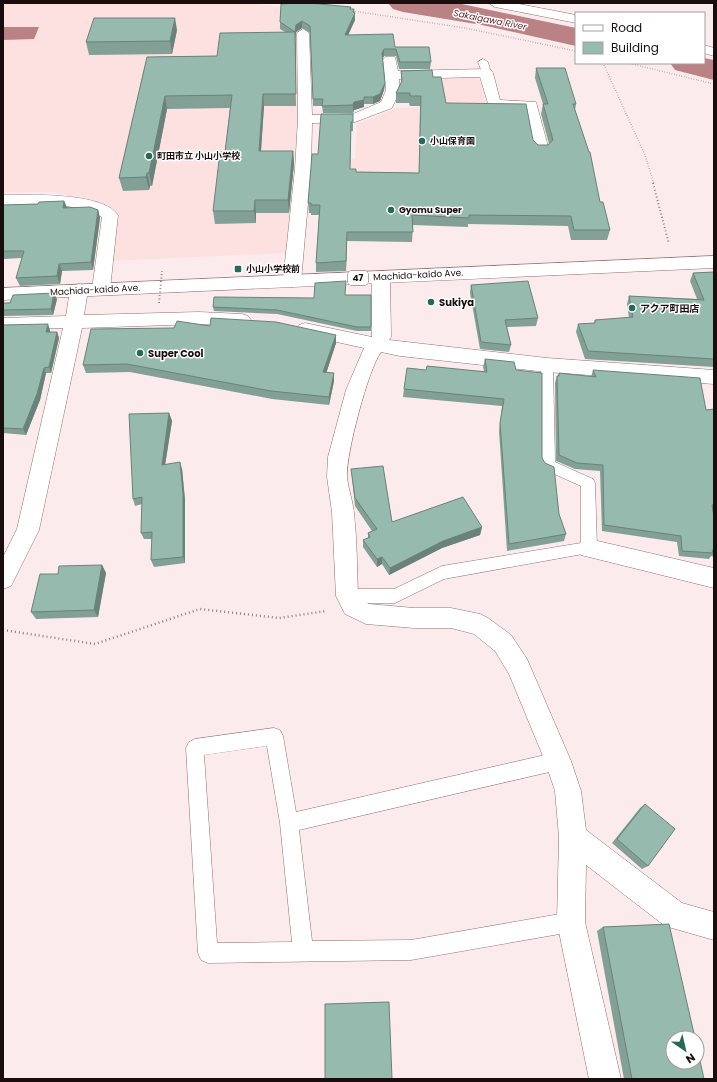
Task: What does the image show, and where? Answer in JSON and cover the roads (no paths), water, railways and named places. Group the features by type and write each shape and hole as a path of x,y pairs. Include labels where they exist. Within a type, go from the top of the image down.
{"street":[{"path":"495,3 575,19"},
{"path":"292,281 300,209 305,119 303,33"},
{"path":"305,119 355,118 388,105 393,90 390,60"},
{"path":"392,75 484,68 494,104 531,105 541,150"},
{"path":"3,200 60,200 103,210 110,215 101,289"},
{"name":"Machida-kaido Ave.","path":"3,294 714,262"},
{"path":"381,277 382,337 369,355 356,390 338,457 337,477 343,512 350,602 366,614 414,618 451,618 480,625 503,644 518,667 558,761 568,791 573,837 571,922 605,1079"},
{"path":"3,579 28,530 74,322 79,290"},
{"path":"3,324 199,318 262,322"},
{"path":"292,326 400,349 547,365 714,377"},
{"path":"588,548 714,578"},
{"path":"573,837 675,916 714,926"}],"lane":[{"path":"350,602 395,596 442,573 588,548 588,483 548,465 547,365"},
{"path":"302,951 289,823 274,736 195,748 208,952 412,950 571,922"},
{"path":"289,823 558,761"}],"waterway":[{"name":"Sakaigawa River","path":"403,3 482,16 575,37"},
{"name":"Sakaigawa River","path":"690,64 714,70"}],"place":[{"name":"小山保育園","path":"422,141"},
{"name":"町田市立 小山小学校","path":"149,156"},
{"name":"Gyomu Super","path":"391,210"},
{"name":"小山小学校前","path":"238,269"},
{"name":"Sukiya","path":"431,302"},
{"name":"アクア町田店","path":"632,308"},
{"name":"Super Cool","path":"140,353"}]}
